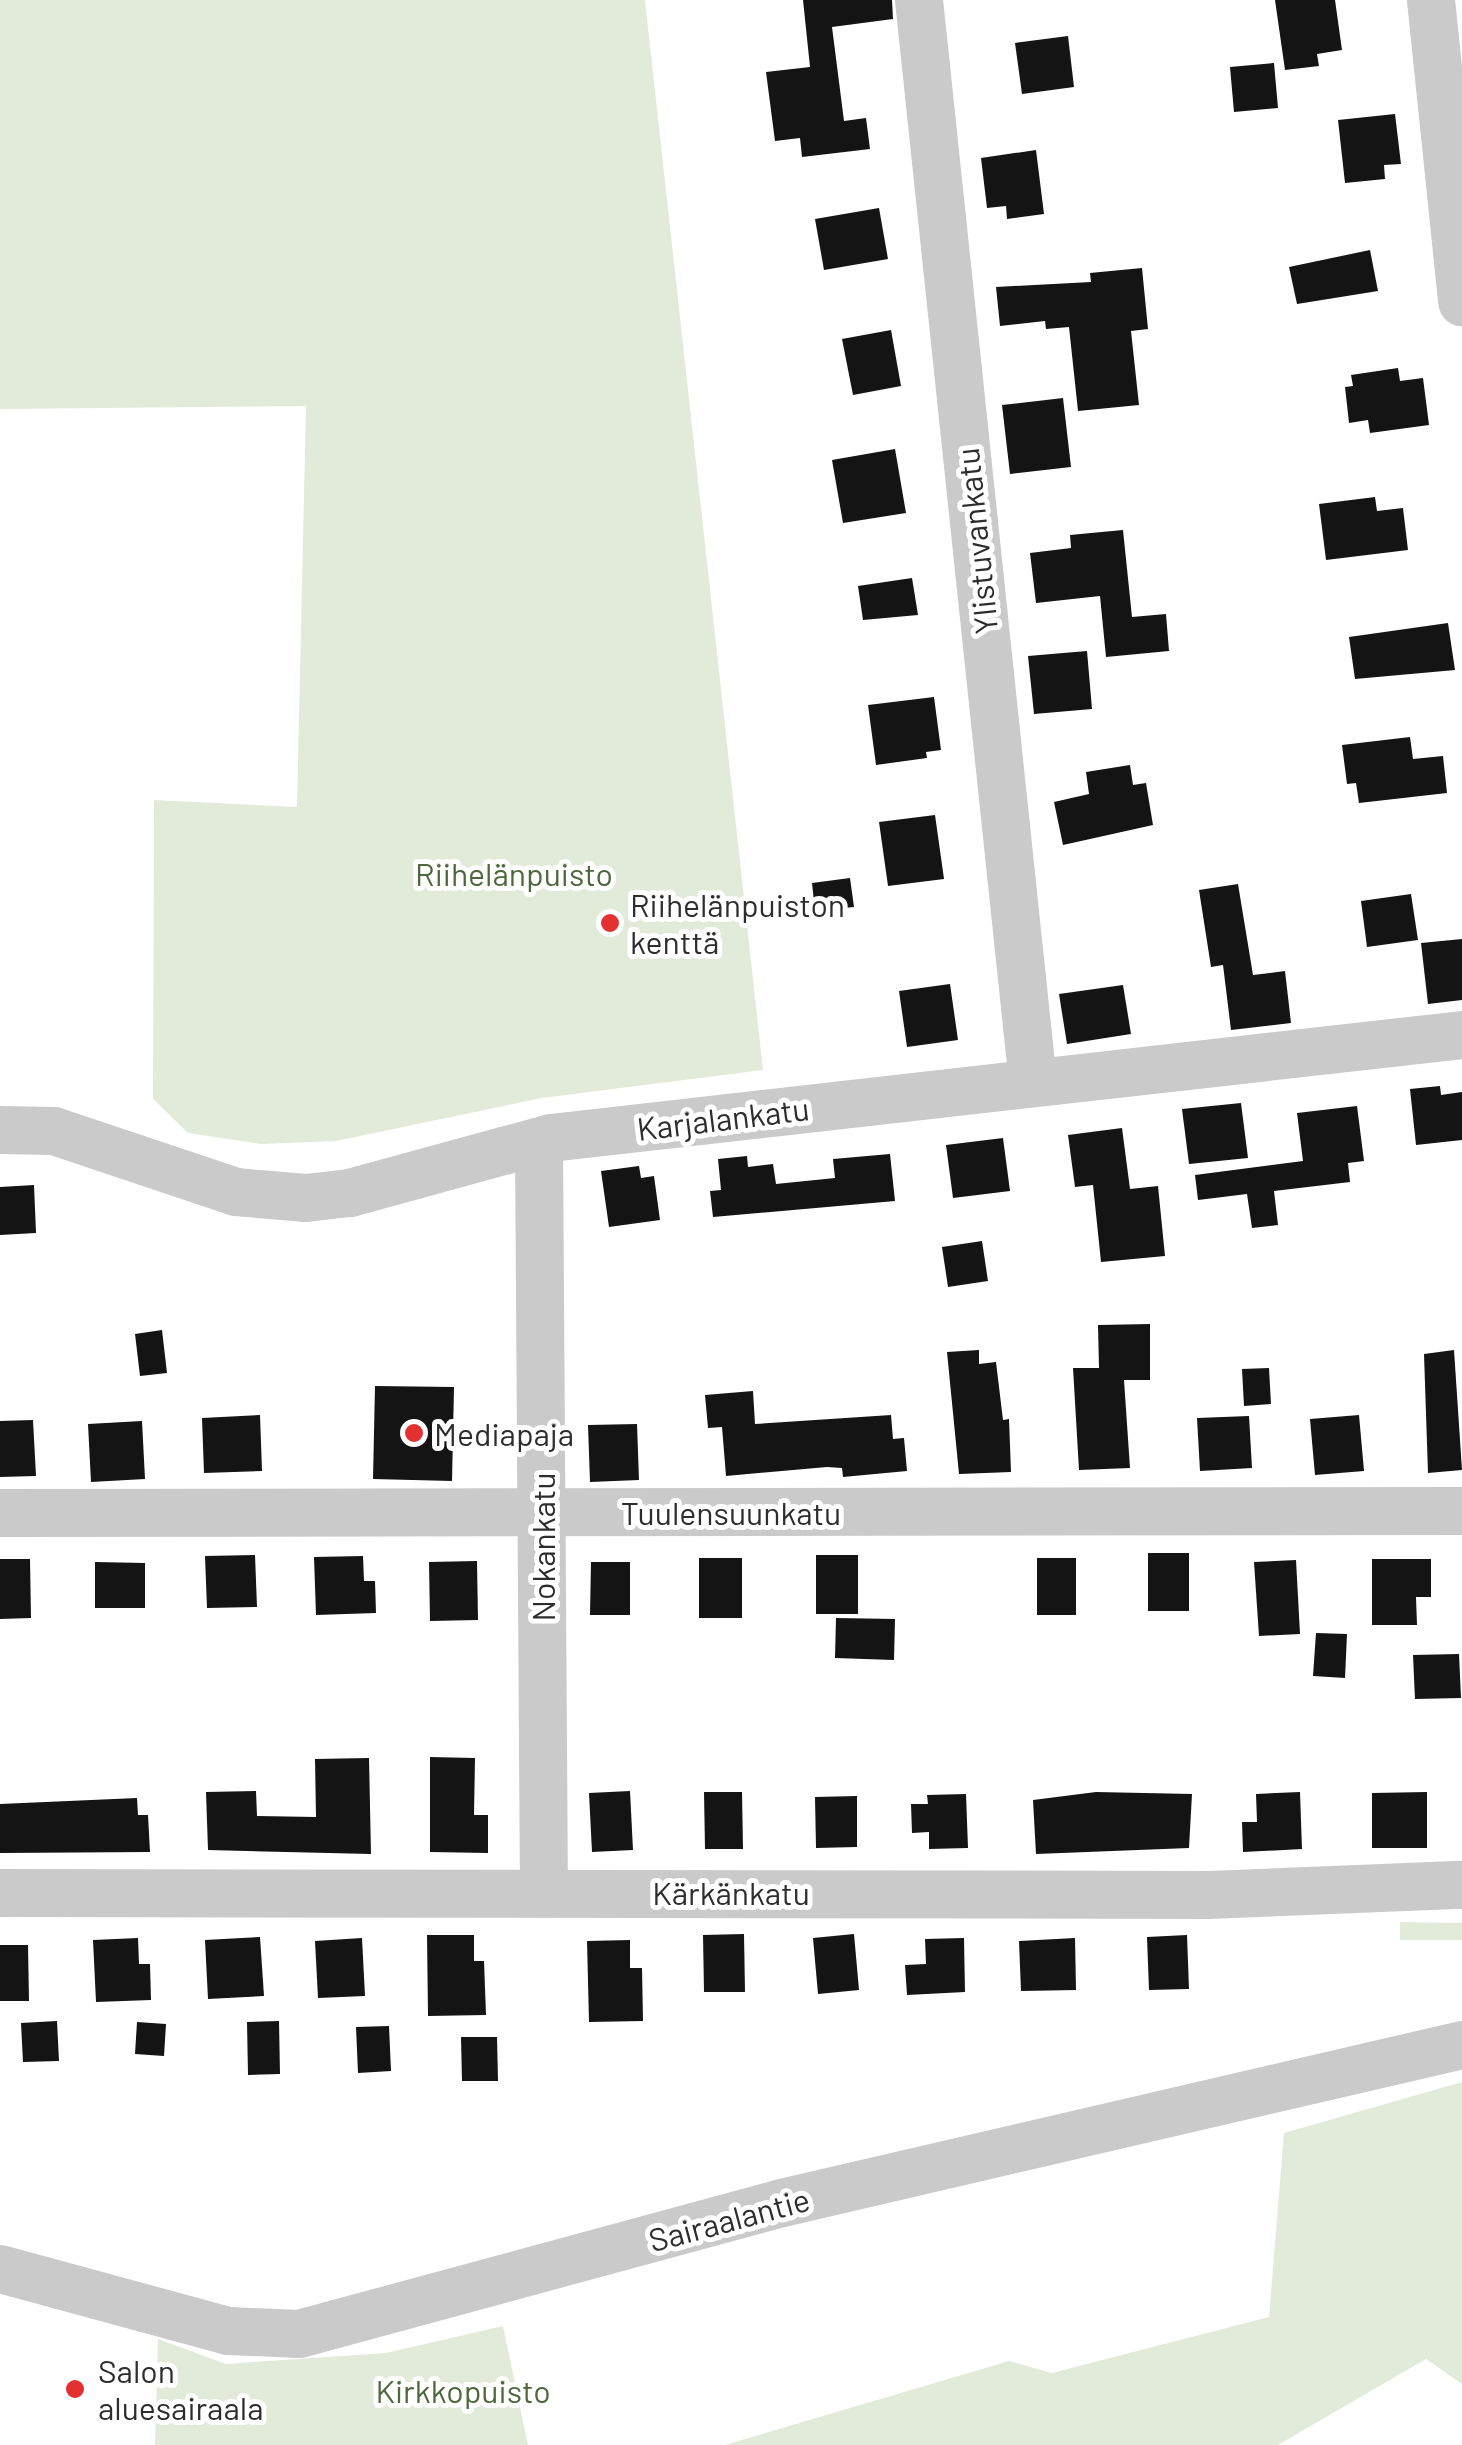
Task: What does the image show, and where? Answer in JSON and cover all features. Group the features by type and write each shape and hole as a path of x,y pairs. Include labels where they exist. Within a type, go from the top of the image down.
{"street":[{"name":"Ylistuvankatu","path":"919,0 1032,1082"},
{"path":"1432,0 1462,302"},
{"name":"Karjalankatu","path":"0,1130 54,1131 206,1184 271,1198 350,1193 539,1142 1462,1035"},
{"name":"Nokankatu","path":"539,1142 544,1891"},
{"name":"Tuulensuunkatu","path":"0,1513 1462,1511"},
{"name":"Kärkänkatu","path":"0,1893 1208,1895 1462,1885"},
{"name":"Sairaalantie","path":"0,2269 228,2331 298,2334 782,2203 1462,2045"}],"green space":[{"name":"Riihelänpuisto","path":"0,0 645,0 763,1070 542,1098 336,1141 261,1144 188,1133 153,1099 154,800 297,807 306,406 0,409"},
{"path":"1400,1922 1462,1923 1462,1940 1400,1940"},
{"path":"1462,2082 1462,2384 1426,2359 1278,2445 725,2445 1009,2361 1052,2373 1269,2317 1284,2133"},
{"name":"Kirkkopuisto","path":"503,2326 528,2445 155,2445 158,2339 226,2364 386,2353"}],"building":[{"path":"803,0 892,0 893,19 832,27 844,121 866,118 870,149 802,157 800,138 775,141 766,72 810,67"},
{"path":"1275,0 1335,0 1342,50 1317,54 1319,66 1285,70"},
{"path":"1068,36 1074,87 1022,94 1015,43"},
{"path":"1274,63 1278,108 1234,112 1230,67"},
{"path":"1395,114 1401,164 1384,165 1385,179 1345,183 1338,120"},
{"path":"1036,150 1044,214 1007,219 1006,206 987,208 981,158"},
{"path":"879,208 888,259 824,270 815,219"},
{"path":"1370,250 1378,291 1297,304 1289,267"},
{"path":"1142,268 1148,329 1131,331 1139,405 1078,411 1069,327 1046,329 1045,321 1000,326 996,287 1091,282 1090,273"},
{"path":"891,330 901,386 853,395 842,339"},
{"path":"1398,368 1400,381 1423,378 1429,425 1370,433 1368,420 1349,423 1345,387 1353,386 1351,375"},
{"path":"1063,398 1071,467 1010,474 1002,405"},
{"path":"895,449 906,513 843,523 832,460"},
{"path":"1375,497 1377,511 1403,508 1408,550 1326,560 1319,504"},
{"path":"1123,530 1132,617 1166,614 1169,651 1106,657 1100,596 1036,603 1030,553 1071,548 1070,535"},
{"path":"912,578 918,615 863,620 858,586"},
{"path":"1448,623 1455,670 1355,679 1349,637"},
{"path":"1087,651 1092,709 1034,714 1028,656"},
{"path":"934,697 941,750 926,752 927,758 876,765 868,705"},
{"path":"1410,737 1413,759 1443,756 1447,793 1359,803 1356,783 1347,784 1342,745"},
{"path":"1130,765 1133,785 1146,783 1153,825 1063,845 1054,802 1089,794 1086,772"},
{"path":"935,815 944,879 888,886 879,822"},
{"path":"850,878 854,907 815,911 812,883"},
{"path":"1238,884 1253,975 1285,971 1291,1023 1231,1030 1223,965 1211,967 1199,890"},
{"path":"1411,894 1418,940 1367,947 1361,901"},
{"path":"1462,939 1462,1000 1428,1004 1421,943"},
{"path":"950,984 958,1040 907,1047 899,991"},
{"path":"1123,985 1131,1034 1067,1044 1059,994"},
{"path":"1440,1086 1441,1095 1462,1092 1462,1140 1416,1145 1410,1089"},
{"path":"1241,1103 1248,1158 1189,1164 1182,1109"},
{"path":"1357,1106 1364,1161 1348,1163 1350,1182 1274,1191 1278,1225 1252,1228 1247,1194 1198,1200 1195,1175 1303,1161 1297,1113"},
{"path":"1122,1128 1130,1189 1158,1186 1165,1256 1101,1262 1093,1185 1075,1187 1068,1135"},
{"path":"1003,1138 1010,1191 953,1198 946,1145"},
{"path":"890,1154 895,1201 713,1217 710,1191 721,1190 718,1159 747,1156 748,1167 773,1164 776,1184 835,1178 833,1159"},
{"path":"639,1166 641,1178 654,1176 660,1220 609,1227 601,1171"},
{"path":"34,1185 36,1233 0,1235 0,1187"},
{"path":"982,1241 988,1281 948,1287 942,1247"},
{"path":"1150,1324 1150,1380 1124,1380 1130,1468 1079,1470 1073,1368 1099,1368 1098,1325"},
{"path":"162,1330 167,1373 140,1376 135,1334"},
{"path":"979,1350 979,1364 996,1362 1003,1420 1009,1419 1011,1472 959,1474 947,1352"},
{"path":"1454,1350 1462,1470 1428,1473 1424,1354"},
{"path":"1269,1368 1271,1404 1244,1406 1242,1369"},
{"name":"Mediapaja","path":"375,1386 454,1387 452,1481 373,1479"},
{"path":"753,1391 755,1424 891,1415 893,1439 904,1438 907,1471 843,1477 842,1468 827,1467 726,1476 722,1427 708,1428 705,1395"},
{"path":"260,1415 262,1471 204,1473 202,1418"},
{"path":"1359,1415 1364,1471 1315,1475 1310,1419"},
{"path":"1249,1416 1252,1468 1200,1471 1197,1418"},
{"path":"33,1420 36,1476 0,1477 0,1421"},
{"path":"142,1421 145,1479 91,1482 88,1424"},
{"path":"637,1424 639,1480 590,1482 588,1425"},
{"path":"1148,1553 1189,1553 1189,1611 1148,1611"},
{"path":"255,1555 257,1607 207,1608 205,1556"},
{"path":"816,1555 858,1555 858,1614 816,1614"},
{"path":"363,1556 364,1581 375,1581 376,1613 316,1615 314,1557"},
{"path":"699,1558 742,1558 742,1618 699,1618"},
{"path":"1037,1558 1076,1558 1076,1615 1037,1615"},
{"path":"0,1559 30,1559 31,1618 0,1619"},
{"path":"1372,1559 1431,1559 1431,1597 1416,1597 1417,1625 1372,1625"},
{"path":"1296,1560 1300,1634 1259,1636 1254,1562"},
{"path":"477,1561 478,1620 430,1621 429,1562"},
{"path":"95,1562 145,1563 145,1608 95,1608"},
{"path":"591,1562 630,1562 630,1615 590,1615"},
{"path":"836,1618 895,1619 894,1660 835,1658"},
{"path":"1316,1633 1347,1634 1345,1678 1313,1676"},
{"path":"1459,1654 1461,1698 1415,1699 1413,1655"},
{"path":"430,1757 475,1758 474,1815 488,1815 488,1853 430,1852"},
{"path":"369,1758 371,1854 208,1850 206,1792 256,1791 257,1816 316,1817 315,1759"},
{"path":"630,1791 633,1850 592,1852 589,1793"},
{"path":"704,1792 742,1792 743,1849 705,1849"},
{"path":"1096,1792 1192,1794 1189,1848 1036,1854 1033,1800"},
{"path":"1300,1792 1302,1849 1243,1852 1242,1822 1257,1822 1256,1794"},
{"path":"1427,1792 1427,1848 1372,1848 1372,1793"},
{"path":"966,1794 968,1848 929,1849 929,1832 912,1833 911,1804 928,1804 927,1795"},
{"path":"857,1796 857,1847 816,1848 815,1797"},
{"path":"137,1798 138,1815 148,1815 150,1852 0,1853 0,1804"},
{"path":"744,1934 745,1992 704,1992 703,1935"},
{"path":"854,1934 859,1990 818,1994 813,1938"},
{"path":"427,1935 474,1935 474,1961 484,1961 486,2015 428,2016"},
{"path":"1187,1935 1189,1989 1149,1990 1147,1937"},
{"path":"260,1937 264,1996 208,1999 205,1940"},
{"path":"138,1938 139,1964 150,1964 151,2000 96,2002 93,1940"},
{"path":"362,1938 365,1996 318,1998 315,1941"},
{"path":"964,1938 965,1992 907,1995 905,1965 926,1964 925,1939"},
{"path":"1075,1938 1076,1990 1021,1991 1019,1941"},
{"path":"630,1940 630,1968 642,1968 643,2021 589,2022 587,1941"},
{"path":"0,1945 28,1945 29,2001 0,2001"},
{"path":"57,2021 59,2061 23,2062 21,2023"},
{"path":"279,2021 280,2074 248,2075 247,2022"},
{"path":"137,2022 166,2024 164,2056 135,2054"},
{"path":"389,2026 391,2071 358,2073 356,2027"},
{"path":"461,2037 497,2037 498,2081 462,2081"}],"place":[{"name":"Riihelänpuiston kenttä","path":"610,923"},
{"name":"Mediapaja","path":"414,1433"},
{"name":"Salon aluesairaala","path":"75,2389"}]}
